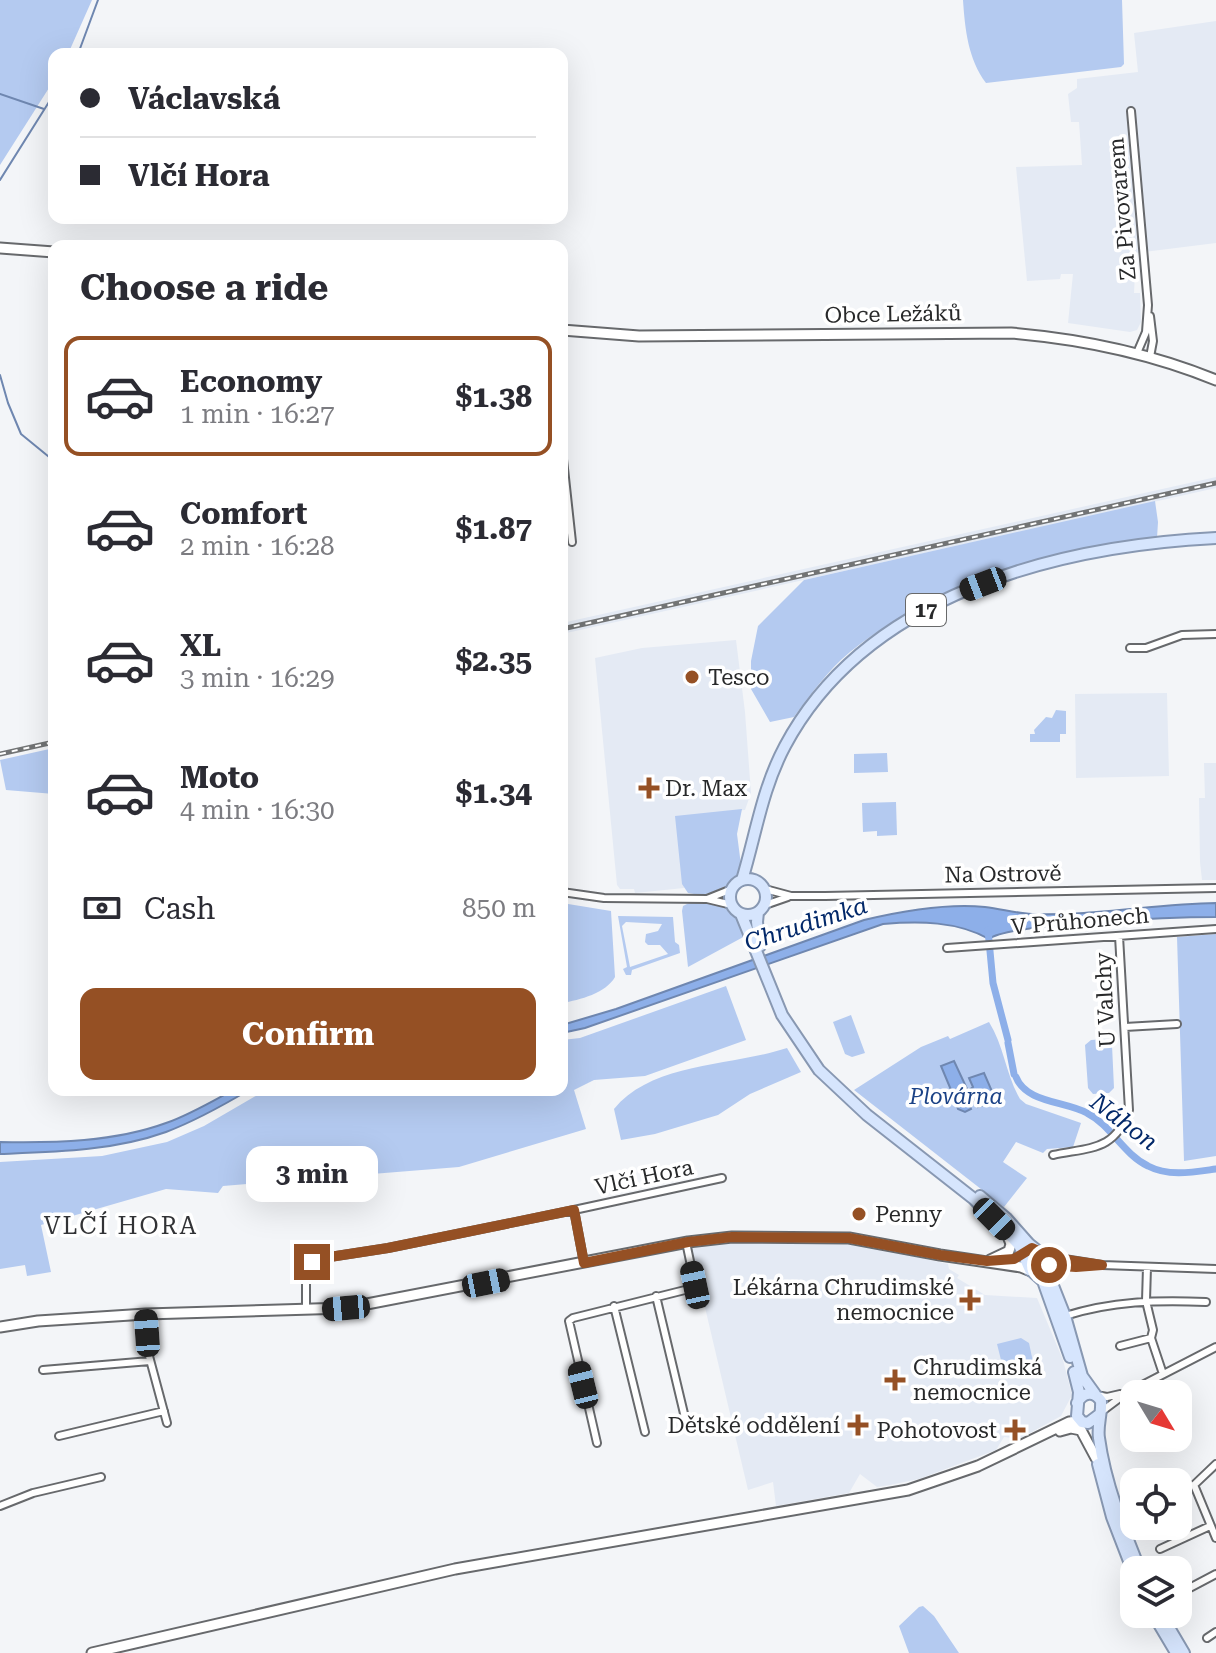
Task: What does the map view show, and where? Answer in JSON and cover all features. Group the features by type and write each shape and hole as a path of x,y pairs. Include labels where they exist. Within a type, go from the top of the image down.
{"main road":[{"name":"17","path":"742,880 771,776 806,711 850,664 906,621 967,590 1058,561 1142,544 1216,538"},
{"name":"17","path":"753,842 762,908 756,942"},
{"path":"732,905 732,889 742,880 761,885"},
{"name":"17","path":"732,905 741,914 756,942 765,975 787,1023 807,1055 852,1103 967,1192 1006,1231 1024,1255"},
{"path":"741,914 762,908"},
{"name":"17","path":"807,1055 881,1120 991,1205 1039,1251"},
{"path":"1127,1556 1112,1517 1090,1431 1076,1415 1078,1384 1062,1331 1043,1281 1024,1262 1024,1255 1030,1249 1039,1251 1046,1260 1084,1379 1101,1401 1098,1430 1104,1462 1135,1556"},
{"path":"1032,1271 1041,1272 1046,1266"},
{"path":"1077,1403 1084,1395 1095,1394"},
{"path":"1082,1422 1092,1422 1100,1414"},
{"path":"1161,1628 1176,1653"},
{"path":"1169,1628 1184,1653"}],"street":[{"name":"Za Pivovarem","path":"1131,111 1153,334 1150,357"},
{"path":"0,248 48,252"},
{"name":"Za Pivovarem","path":"1137,353 1147,328 1148,305"},
{"name":"Obce Ležáků","path":"568,331 666,336 999,332 1054,337 1137,353 1216,380"},
{"path":"568,505 572,542"},
{"path":"1130,648 1144,648 1182,635 1216,634"},
{"name":"Na Ostrově","path":"761,885 791,896 1216,888"},
{"path":"707,899 732,889"},
{"path":"568,893 624,899 707,899 732,905"},
{"name":"Na Ostrově","path":"762,908 791,896"},
{"name":"V Průhonech","path":"947,948 1216,929"},
{"name":"U Valchy","path":"1053,1155 1110,1141 1120,1131 1130,1103 1119,936"},
{"path":"1125,1027 1177,1024"},
{"name":"Vlčí Hora","path":"306,1310 305,1275 317,1259 388,1248 722,1178"},
{"name":"Vlčí Hora","path":"574,1210 584,1263"},
{"path":"987,1261 1009,1251 1011,1244 1006,1231"},
{"path":"0,1327 38,1321 146,1314 306,1310 374,1304 686,1242 732,1237 833,1237 1032,1271"},
{"path":"597,1443 570,1320 614,1306 694,1288 686,1242"},
{"path":"1039,1251 1054,1258 1102,1265"},
{"path":"987,1261 1011,1260 1024,1255"},
{"path":"1046,1266 1216,1269"},
{"path":"1147,1267 1146,1301 1153,1330 1151,1338 1163,1374"},
{"path":"656,1296 686,1422"},
{"path":"1065,1316 1098,1305 1151,1299 1206,1302"},
{"path":"614,1306 645,1432"},
{"path":"146,1314 150,1361 167,1423"},
{"path":"1120,1346 1151,1338"},
{"path":"1152,1380 1216,1347"},
{"path":"43,1370 150,1361"},
{"path":"1095,1394 1120,1394"},
{"path":"1100,1414 1120,1398"},
{"path":"1020,1447 1068,1419 1077,1403"},
{"path":"59,1436 164,1411"},
{"path":"92,1653 455,1569 908,1490 962,1473 1069,1422 1082,1422"},
{"path":"1038,1439 1064,1430 1078,1429 1086,1436 1096,1458"},
{"path":"1216,1464 1194,1485 1216,1538"},
{"path":"0,1506 33,1493 101,1477"},
{"path":"1160,1549 1210,1526"},
{"path":"1192,1587 1216,1574"},
{"path":"1207,1638 1216,1632"}],"shaded area":[{"path":"1216,21 1216,243 1136,253 1134,293 1140,293 1141,322 1137,330 1130,332 1068,323 1073,274 1061,274 1060,279 1027,281 1016,167 1082,165 1079,122 1071,122 1068,94 1077,88 1077,79 1138,72 1134,33"},
{"path":"1216,477 1216,488 568,633 568,622"},
{"path":"736,640 751,793 745,810 719,812 684,888 635,893 634,889 620,889 617,885 595,658 642,648"},
{"path":"1167,693 1169,776 1076,778 1075,694"},
{"path":"1204,763 1216,763 1216,880 1202,880 1200,862 1199,798 1205,798"},
{"path":"1216,903 1216,917 1060,925 1003,933 989,939 964,929 938,924 883,924 568,1032 568,1023 864,920 940,907 970,906 1055,914"},
{"path":"954,1061 968,1091 973,1087 969,1078 984,1073 994,1096 992,1102 978,1107 975,1100 969,1104 971,1109 965,1112 958,1109 953,1095 955,1090 951,1090 941,1066"},
{"path":"221,1096 238,1096 187,1123 146,1138 84,1149 0,1154 0,1142 84,1140 126,1134 183,1116"},
{"name":"Chrudimská nemocnice","path":"732,1242 871,1247 948,1264 949,1269 959,1275 957,1278 985,1295 1037,1298 1063,1360 1072,1395 1061,1416 1019,1439 1004,1437 996,1450 919,1479 877,1487 860,1474 849,1493 776,1506 773,1482 748,1490 691,1248"}],"green space":[{"path":"0,0 92,0 71,48 48,48 48,89 0,165"},
{"path":"963,0 1122,0 1124,64 1121,67 986,83 971,54"},
{"path":"1155,501 1157,538 1034,562 957,588 920,606 884,627 842,659 794,717 770,722 751,689 751,661 758,626 804,580"},
{"path":"1056,710 1066,711 1066,734 1060,734 1060,742 1030,742 1030,734 1035,734 1034,730 1046,717 1052,718"},
{"path":"48,749 48,794 6,790 0,760"},
{"path":"887,753 888,772 854,773 854,754"},
{"path":"896,802 897,835 877,836 877,831 863,832 862,803"},
{"path":"742,809 737,834 743,866 739,874 721,890 705,894 688,893 682,884 675,816"},
{"path":"689,903 725,907 737,916 747,935 688,967 682,911 683,906"},
{"path":"568,904 611,911 615,977 611,983 584,998 568,1002"},
{"path":"618,916 673,917 675,942 679,945 680,953 632,970 631,975 626,975 623,969 627,967","holes":["626,922 662,924 658,931 646,934 645,942 660,945 668,954 630,967 622,926"]},
{"path":"1216,934 1216,1156 1184,1161 1177,937"},
{"path":"726,986 746,1040 645,1076 594,1080 574,1090 586,1129 459,1167 223,1186 218,1193 166,1189 41,1225 51,1272 27,1276 25,1265 0,1269 0,1162 102,1156 167,1142 204,1126 256,1096 568,1096 568,1039 580,1038"},
{"path":"851,1015 865,1053 852,1057 845,1054 833,1022"},
{"name":"Plovárna","path":"989,1022 1020,1099 1026,1104 1081,1123 1073,1147 1047,1149 1043,1153 1016,1142 1003,1162 1027,1178 1004,1207 854,1090 921,1047 948,1036 950,1039"},
{"path":"1105,1039 1112,1045 1114,1088 1109,1093 1093,1094 1088,1088 1085,1045 1091,1040"},
{"path":"787,1048 801,1072 750,1094 718,1115 655,1134 621,1140 614,1109 649,1082 694,1068"},
{"path":"1021,1338 1029,1343 1033,1362 1003,1368 997,1344"},
{"path":"923,1606 934,1616 959,1653 909,1653 899,1626"}],"waterway":[{"path":"80,48 98,0"},
{"path":"0,94 44,109"},
{"path":"0,180 48,104"},
{"path":"0,375 21,434 48,456"},
{"name":"Náhon","path":"988,930 993,983 1008,1040"},
{"name":"Náhon","path":"1008,1043 1014,1074"},
{"name":"Náhon","path":"1016,1077 1021,1086 1037,1097 1078,1109 1095,1118 1131,1154 1148,1166 1173,1173 1216,1169"}],"railway":[{"path":"568,628 1216,483"},
{"path":"0,754 48,743"}],"place":[{"name":"Tesco","path":"692,677"},
{"name":"Dr. Max","path":"649,788"},
{"name":"Penny","path":"859,1214"},
{"name":"Lékárna Chrudimské nemocnice","path":"970,1300"},
{"name":"Chrudimská nemocnice","path":"895,1380"},
{"name":"Dětské oddělení","path":"858,1425"},
{"name":"Pohotovost","path":"1015,1430"}],"district":[{"name":"VLČÍ HORA","path":"121,1226"}],"route":[{"path":"312,1262 574,1210 584,1263 716,1238 833,1237 987,1261 1014,1259 1032,1248 1054,1258 1102,1265 1049,1265"}],"water label":[{"name":"Chrudimka","path":"806,924"}]}
